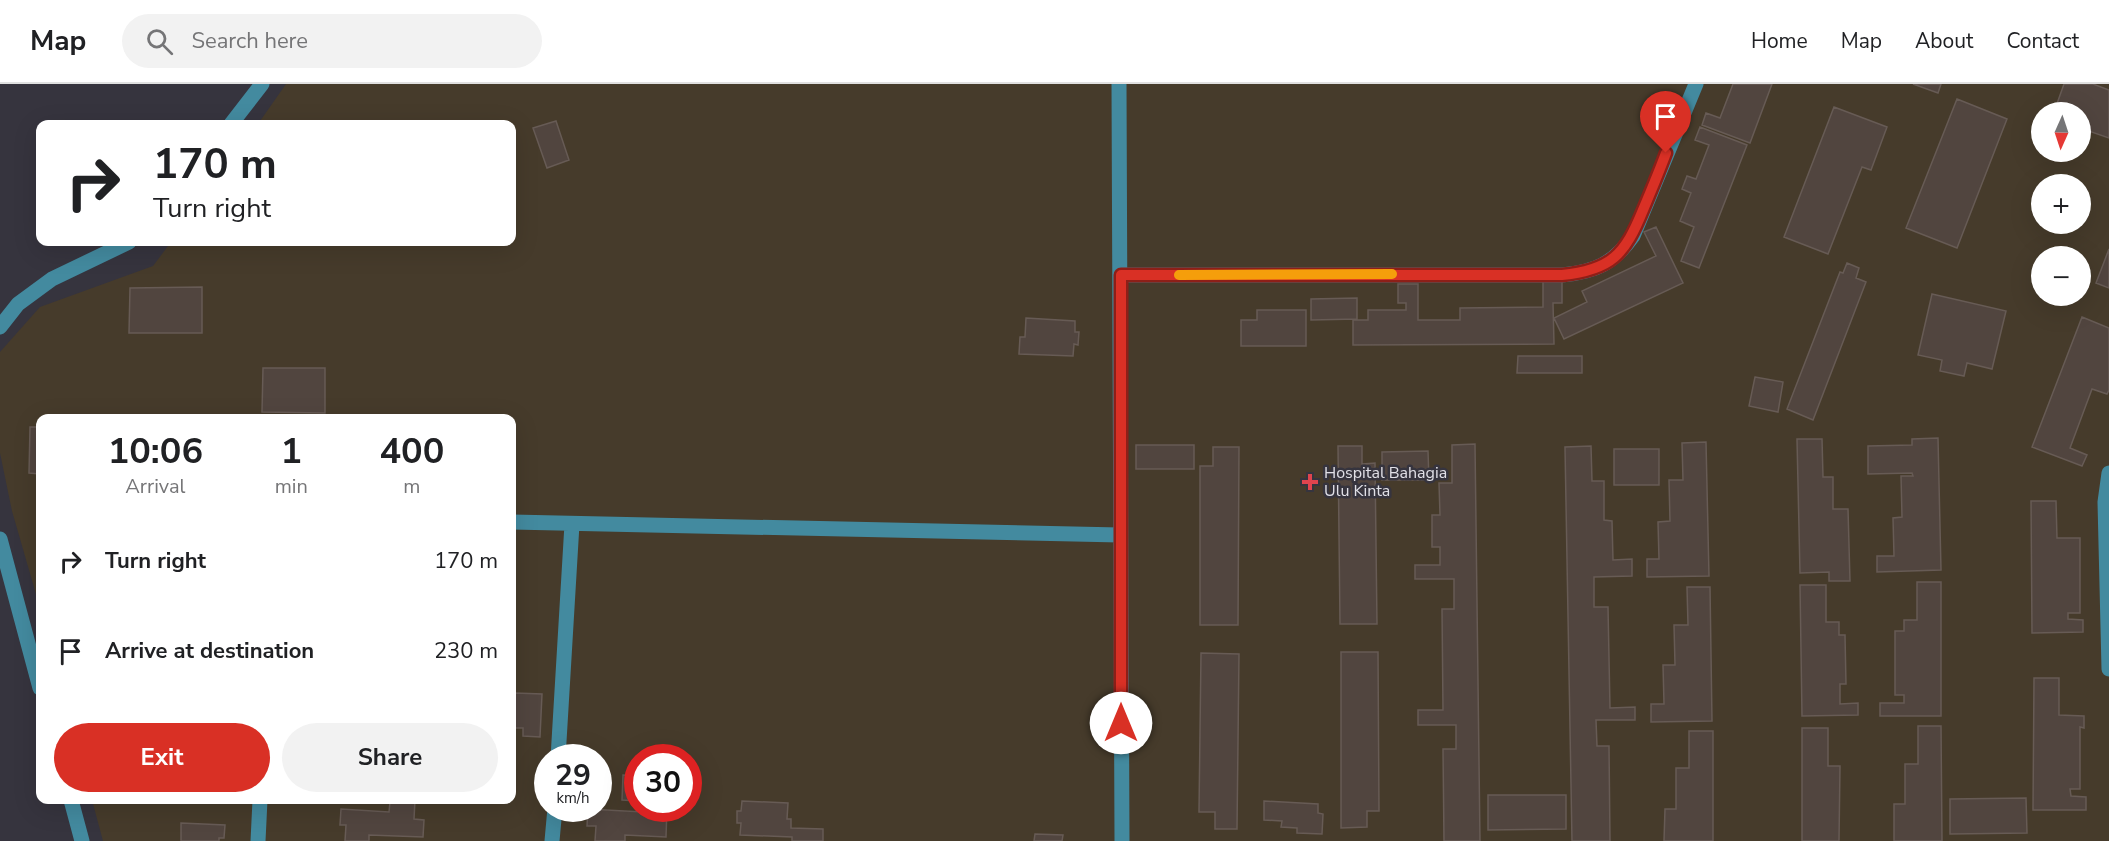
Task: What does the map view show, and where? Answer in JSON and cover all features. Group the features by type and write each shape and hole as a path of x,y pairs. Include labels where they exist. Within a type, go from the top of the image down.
{"street":[{"path":"234,120 262,84"},
{"path":"1119,84 1122,841"},
{"path":"1121,275 1562,275 1589,271 1613,259 1633,236 1696,84"},
{"path":"0,327 18,304 52,279 121,246"},
{"path":"2109,473 2105,502 2109,669"},
{"path":"516,522 1120,535"},
{"path":"559,744 572,524"},
{"path":"0,539 36,673"},
{"path":"72,804 82,841"},
{"path":"258,841 260,804"},
{"path":"552,841 554,822"}],"shaded area":[{"name":"Hospital Bahagia Ulu Kinta","path":"286,84 2109,84 2109,841 103,841 93,804 516,804 516,414 36,414 36,594 12,511 0,453 0,352 40,307 153,266 168,246 516,246 516,120 261,120"}],"building":[{"path":"1733,84 1772,84 1750,143 1702,125 1706,113 1720,118"},
{"path":"1913,84 1941,84 1938,93"},
{"path":"2064,84 2093,84 2109,90 2109,138 2091,132 2091,102 2058,102"},
{"path":"1957,99 2007,119 1957,248 1906,228"},
{"path":"1834,107 1887,127 1871,170 1862,167 1828,254 1784,237"},
{"path":"556,121 569,160 547,168 533,128"},
{"path":"1700,127 1747,145 1699,268 1681,261 1694,227 1680,221 1691,193 1682,189 1687,176 1696,179 1709,145 1695,140"},
{"path":"1656,227 1683,283 1564,339 1554,318 1587,302 1582,291 1656,256 1644,232"},
{"path":"2109,249 2109,288 2096,283"},
{"path":"1847,263 1859,268 1856,278 1866,282 1813,420 1787,409 1840,272 1843,273"},
{"path":"1543,281 1562,281 1562,303 1553,303 1554,344 1353,345 1353,320 1368,320 1368,310 1406,310 1406,303 1398,303 1398,284 1418,284 1418,320 1460,320 1460,308 1543,307"},
{"path":"202,287 202,333 129,333 130,288"},
{"path":"1932,294 2006,311 1992,369 1967,363 1964,376 1940,371 1942,360 1918,355"},
{"path":"1357,298 1357,319 1311,320 1311,299"},
{"path":"1257,310 1306,310 1306,346 1241,346 1241,320 1257,320"},
{"path":"2082,317 2109,328 2109,390 2107,394 2092,389 2070,448 2087,455 2082,466 2032,447"},
{"path":"1026,318 1075,321 1075,332 1079,332 1078,345 1074,344 1073,356 1019,354 1020,337 1025,337"},
{"path":"1518,356 1582,356 1582,373 1517,373"},
{"path":"263,368 325,368 325,413 262,412"},
{"path":"1755,377 1783,382 1778,412 1749,406"},
{"path":"30,427 36,427 36,474 29,473"},
{"path":"1938,438 1941,570 1877,572 1877,556 1894,556 1893,518 1902,517 1901,476 1913,476 1912,473 1868,474 1868,446 1912,445 1912,439"},
{"path":"1797,439 1822,439 1823,477 1833,477 1833,509 1848,509 1850,581 1829,581 1829,572 1800,573"},
{"path":"1706,442 1709,576 1647,577 1647,559 1659,559 1658,522 1670,521 1669,480 1683,480 1682,443"},
{"path":"1475,444 1480,841 1444,841 1443,749 1456,749 1456,725 1418,725 1418,710 1443,710 1442,609 1454,609 1454,579 1415,579 1415,565 1440,565 1440,547 1432,547 1432,515 1440,515 1439,483 1452,483 1452,445"},
{"path":"1136,445 1194,445 1194,469 1136,469"},
{"path":"1338,446 1362,446 1362,464 1375,463 1377,624 1340,624"},
{"path":"1591,446 1592,481 1604,481 1604,520 1612,521 1613,560 1632,559 1632,576 1594,577 1594,607 1608,607 1610,708 1635,707 1635,720 1596,720 1597,746 1609,746 1610,841 1572,841 1565,447"},
{"path":"1213,447 1239,447 1238,625 1200,625 1200,466 1213,466"},
{"path":"1614,449 1659,449 1659,485 1614,485"},
{"path":"1428,451 1429,480 1382,480 1382,452"},
{"path":"2031,501 2056,501 2057,538 2080,538 2080,613 2068,613 2068,619 2083,620 2083,632 2032,633"},
{"path":"1917,582 1941,582 1941,716 1880,716 1880,703 1904,703 1904,695 1895,695 1895,631 1904,631 1904,620 1917,620"},
{"path":"1800,585 1826,585 1826,622 1839,622 1839,635 1845,635 1846,684 1840,684 1840,704 1858,703 1858,715 1802,716"},
{"path":"1687,587 1710,587 1712,721 1651,722 1651,704 1664,704 1663,665 1675,665 1674,625 1688,625"},
{"path":"1341,652 1378,652 1379,811 1367,811 1367,827 1341,828"},
{"path":"1201,653 1239,654 1237,829 1215,829 1215,812 1199,812"},
{"path":"2034,678 2059,678 2059,715 2084,716 2084,728 2080,727 2080,789 2070,789 2071,796 2086,797 2086,810 2033,810"},
{"path":"516,693 542,694 540,737 523,736 523,728 516,728"},
{"path":"1918,726 1941,726 1942,841 1894,841 1894,804 1905,804 1905,764 1918,764"},
{"path":"1802,728 1828,728 1828,766 1840,766 1839,841 1802,841"},
{"path":"1689,731 1713,731 1713,841 1664,841 1665,809 1676,809 1676,768 1689,768"},
{"path":"623,775 624,800 622,800"},
{"path":"1488,795 1566,795 1566,829 1488,830"},
{"path":"2026,798 2027,833 1950,834 1950,799"},
{"path":"742,801 788,803 787,819 791,819 791,828 823,829 823,841 792,841 792,837 740,835 741,823 737,823 737,811 741,811"},
{"path":"1264,801 1318,804 1318,813 1323,814 1322,834 1297,833 1297,828 1281,827 1282,821 1264,820"},
{"path":"390,804 415,804 414,819 424,820 423,837 369,835 369,841 345,841 346,825 340,825 341,809 389,812"},
{"path":"612,810 624,811 624,822 667,822 666,837 625,835 625,841 595,841 596,826 587,826 587,822 612,822"},
{"path":"181,823 225,825 224,838 219,838 219,841 181,841"},
{"path":"1035,834 1063,835 1062,841 1034,841"}],"slow traffic":[{"path":"1179,275 1392,274"}],"place":[{"name":"Hospital Bahagia Ulu Kinta","path":"1310,482"}],"route":[{"path":"1121,723 1121,275 1578,274 1601,267 1613,259 1633,236 1666,153"}]}
